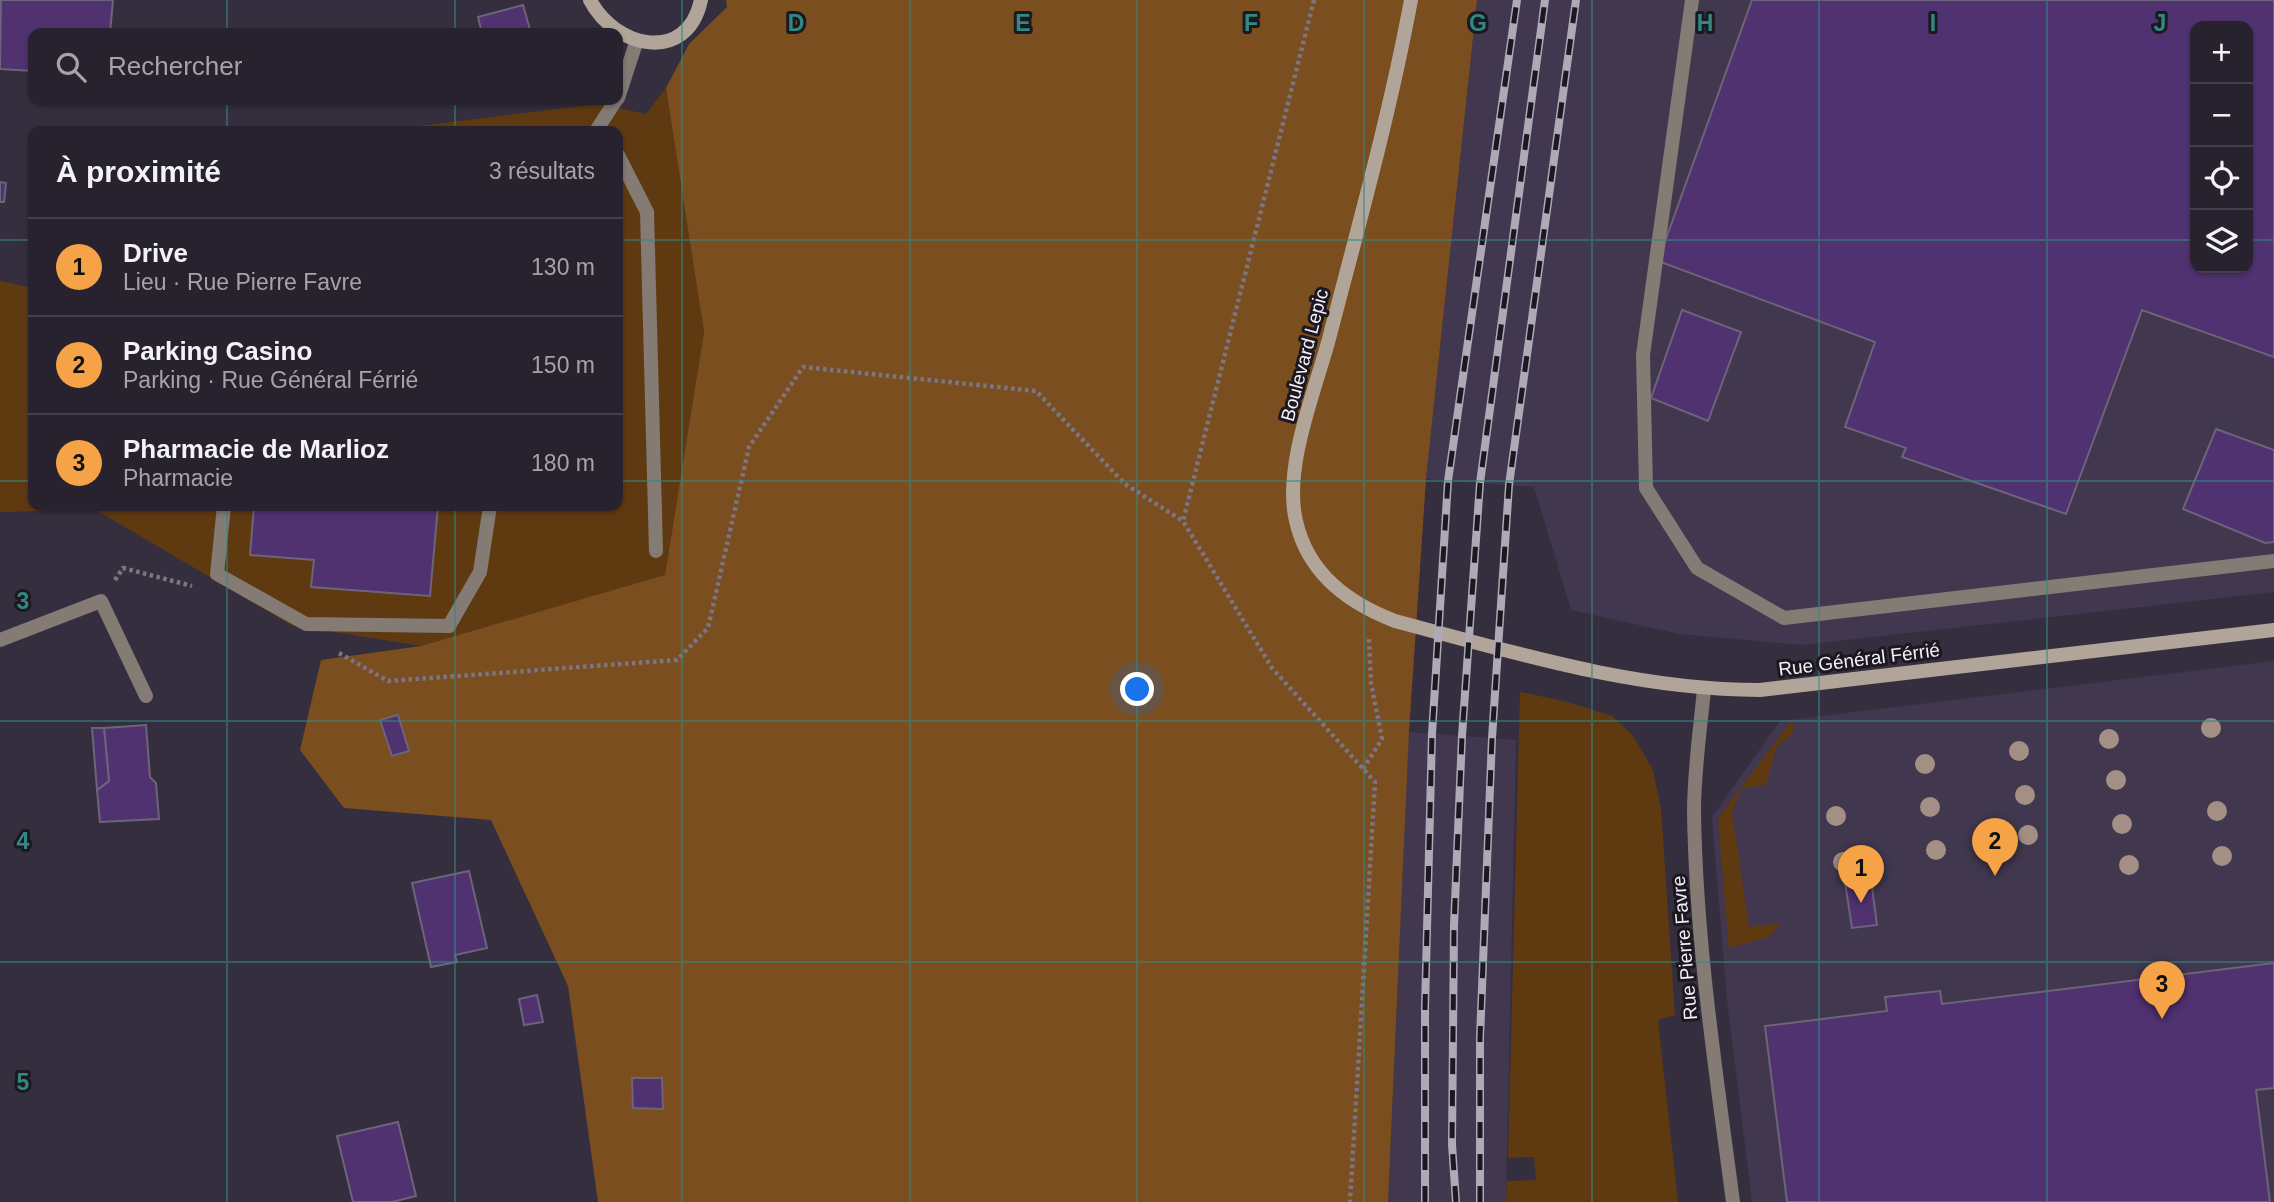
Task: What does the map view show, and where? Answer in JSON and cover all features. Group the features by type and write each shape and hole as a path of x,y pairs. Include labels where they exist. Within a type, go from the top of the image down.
{"main road":[{"path":"590,0 597,13 612,28"},
{"path":"623,36 636,43 657,42 680,34 692,21 701,0"},
{"name":"Boulevard Lepic","path":"1411,0 1364,202 1294,478 1296,522 1322,576 1340,593 1367,610 1452,636"},
{"name":"Rue Général Férrié","path":"1452,636 1578,669 1704,690 1760,690 2274,630"}],"street":[{"path":"1692,0 1643,355 1646,488 1697,568 1784,618 2274,561"},
{"path":"623,81 636,43"},
{"path":"603,126 614,105"},
{"path":"623,165 647,212 656,551"},
{"path":"223,511 216,574 306,624 449,626 480,572 489,511"},
{"path":"0,640 101,601 146,696"},
{"name":"Rue Pierre Favre","path":"1704,690 1694,809 1703,978 1733,1202"}],"path":[{"path":"1314,0 1183,522 1272,668 1375,782 1350,1202"},
{"path":"1363,769 1382,739 1371,682 1367,610"}],"shaded area":[{"path":"726,0 1477,0 1426,479 1409,732 1388,1202 598,1202 568,986 491,820 344,808 300,750 321,660 421,646 665,575 704,332 666,88 689,44 727,7"},
{"path":"1477,0 2274,0 2274,592 1802,645 1679,634 1571,610 1534,487 1426,479"},
{"path":"666,88 704,332 665,576 421,646 291,625 98,511 623,511 623,126 417,126 591,105 646,114"},
{"path":"0,281 28,287 28,511 48,511 0,512"},
{"path":"2274,661 2274,1202 1752,1202 1727,1000 1712,817 1780,721"},
{"path":"1520,692 1568,702 1612,716 1632,734 1653,770 1661,809 1675,1015 1658,1020 1678,1202 1506,1202 1507,1181 1536,1180 1534,1157 1508,1158"},
{"path":"1792,720 1794,732 1776,748 1766,785 1742,788 1732,812 1749,927 1781,923 1769,937 1729,948 1718,818"},
{"path":"1409,732 1516,740 1506,1202 1388,1202"}],"building":[{"path":"1,0 113,0 110,28 28,28 28,71 0,69"},
{"path":"1752,0 2274,0 2274,357 2142,310 2066,514 1902,457 1906,448 1845,427 1875,342 1658,261"},
{"path":"523,5 530,28 481,28 478,17"},
{"path":"0,182 6,183 4,202 0,202"},
{"path":"1682,310 1741,332 1708,421 1651,398"},
{"path":"2216,429 2274,450 2274,542 2265,543 2183,509"},
{"path":"254,511 438,511 430,596 311,587 314,560 250,555"},
{"path":"398,715 409,751 392,756 380,720"},
{"path":"146,725 150,777 156,783 159,819 100,822 97,790 109,781 104,728"},
{"path":"92,728 104,728 109,781 97,790"},
{"path":"469,871 487,948 455,955 457,962 431,967 412,883"},
{"path":"1871,879 1877,925 1852,928 1845,882"},
{"path":"2274,963 2274,1088 2256,1090 2270,1202 1787,1202 1765,1026 1887,1011 1885,997 1940,991 1942,1004"},
{"path":"537,995 543,1022 524,1025 519,999"},
{"path":"632,1078 662,1078 663,1109 633,1108"},
{"path":"398,1122 416,1196 392,1202 353,1202 337,1136"}],"railway":[{"path":"1425,1202 1425,1008 1432,734 1448,481 1517,0"},
{"path":"1456,1202 1452,1144 1454,926 1462,736 1480,483 1545,0"},
{"path":"1480,1202 1480,1038 1492,738 1509,485 1576,0"}],"place":[{"name":"Parking Casino","path":"1995,876"},
{"name":"Drive","path":"1861,903"},
{"name":"Pharmacie de Marlioz","path":"2162,1019"}]}
